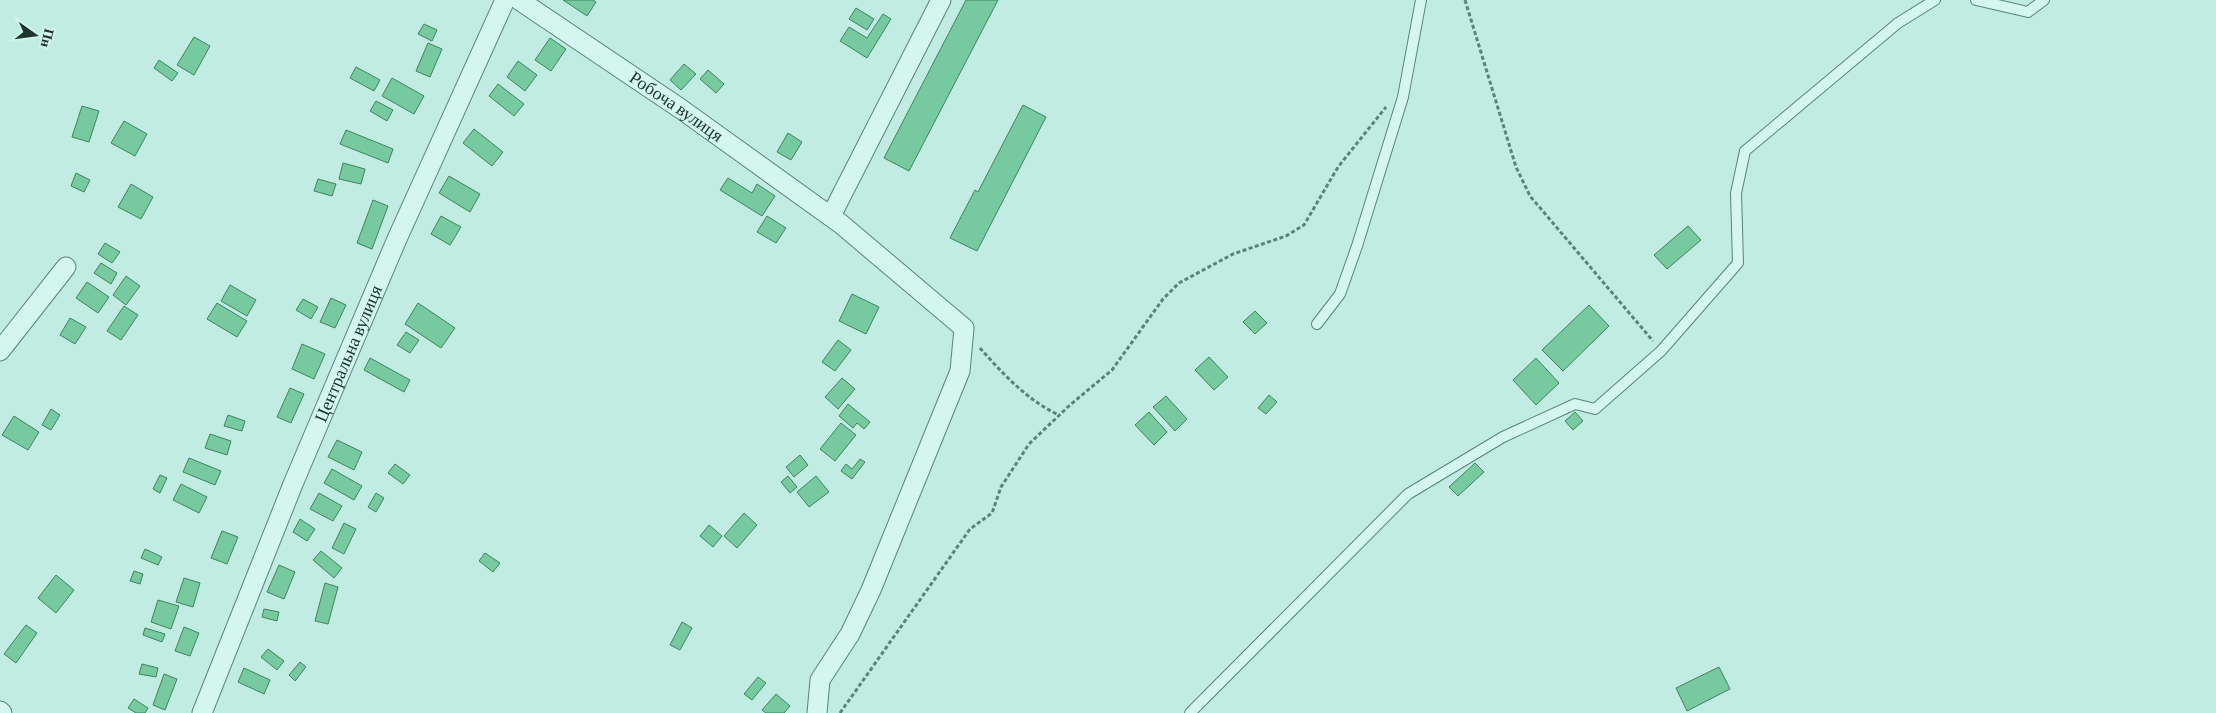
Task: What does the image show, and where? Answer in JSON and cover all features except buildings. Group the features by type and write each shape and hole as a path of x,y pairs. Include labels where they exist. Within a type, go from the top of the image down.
{"street":[{"name":"Центральна вулиця","path":"202,713 293,484 382,275 505,0"},
{"name":"Робоча вулиця","path":"519,0 681,109 831,216 964,328"},
{"path":"831,216 942,0"},
{"path":"0,351 66,266"},
{"path":"818,713 820,680 850,634 871,590 960,370 964,328"}],"lane":[{"path":"1317,324 1340,294 1357,246 1404,97 1421,0"},
{"path":"1190,713 1408,494 1511,434 1575,404 1595,408 1661,351 1738,263 1736,193 1746,151 1898,23 1935,0"},
{"path":"1976,0 2028,12 2044,0"}],"path":[{"path":"1464,0 1516,167 1530,196 1661,351"},
{"path":"840,713 970,529 992,513 1001,487 1029,444 1059,415 1112,370 1163,298 1179,283 1233,254 1286,236 1304,225 1338,167 1388,104"},
{"path":"964,328 998,369 1044,408 1059,415"}]}
